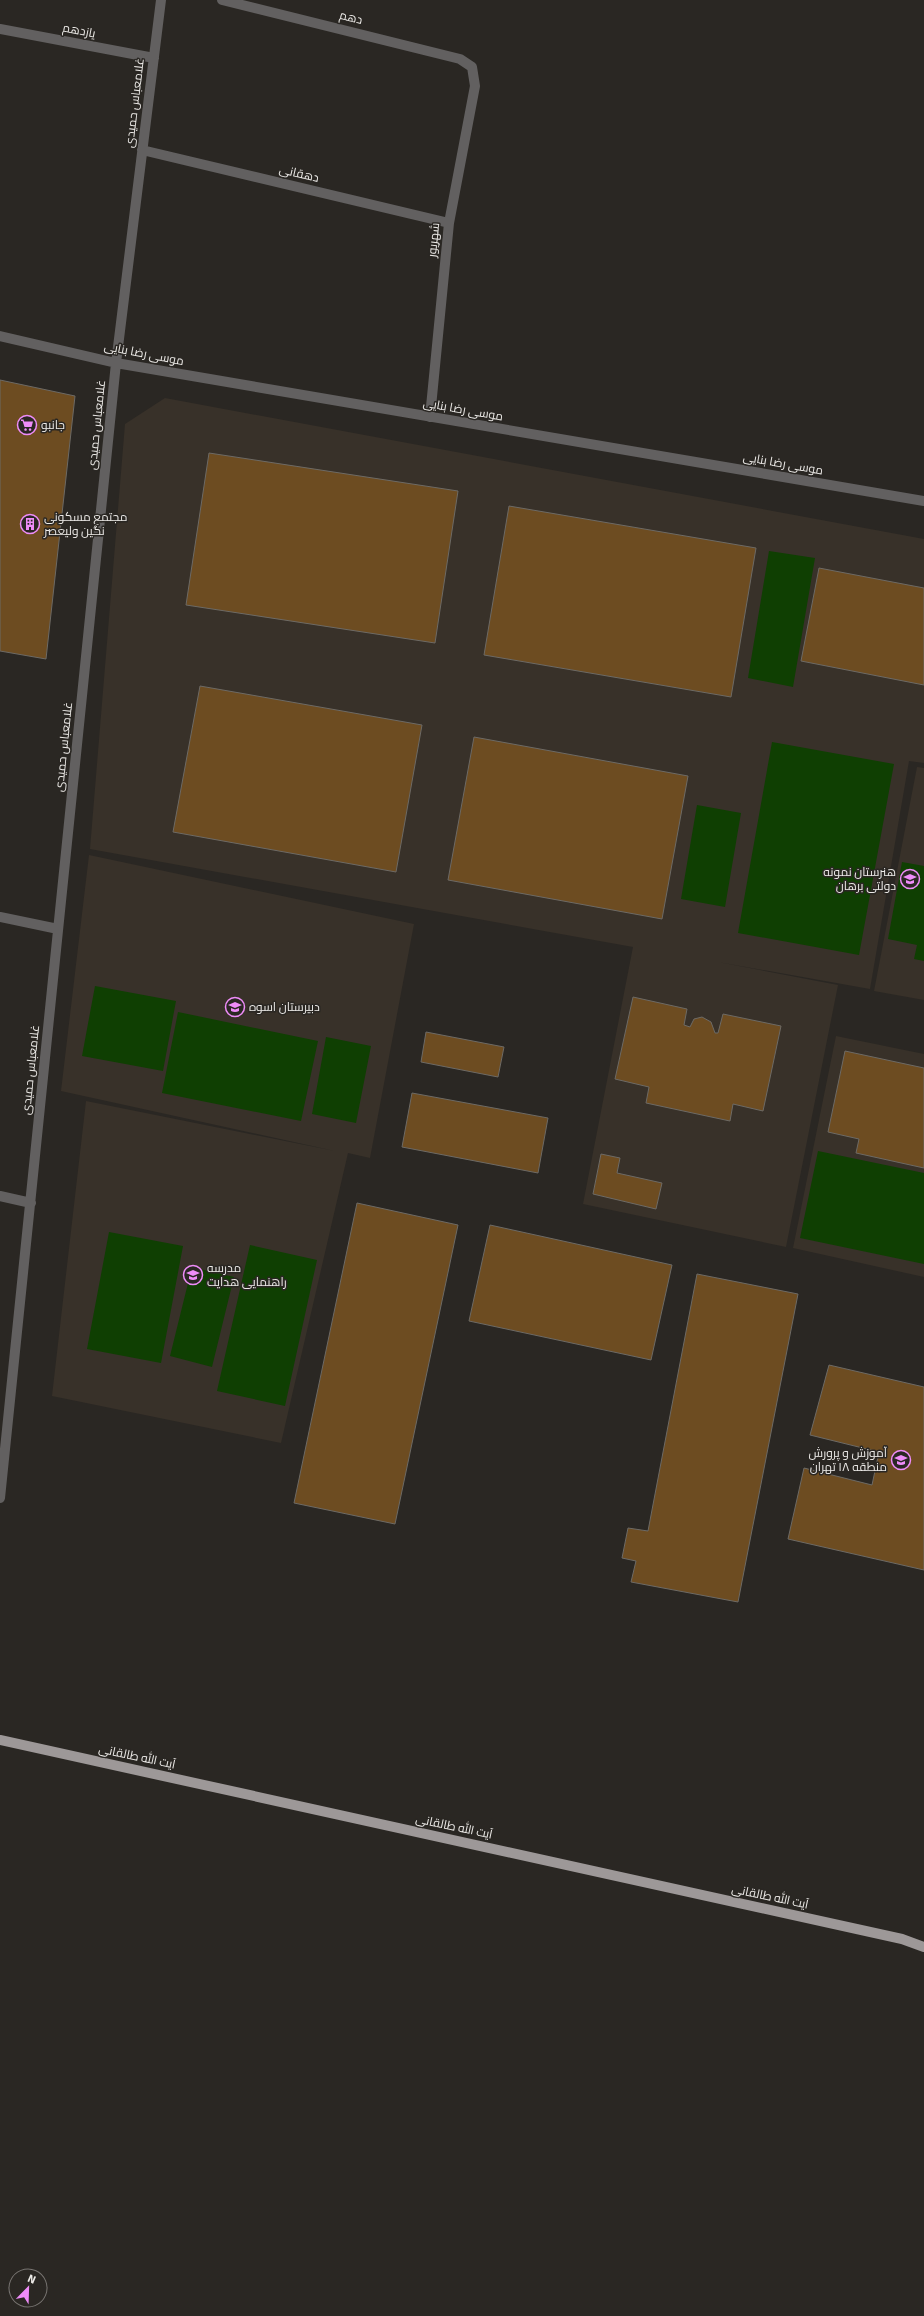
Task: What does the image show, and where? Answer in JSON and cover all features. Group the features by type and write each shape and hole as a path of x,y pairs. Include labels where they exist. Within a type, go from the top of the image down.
{"main road":[{"name":"آیت الله طالقانی","path":"0,1740 902,1939 924,1946"},
{"name":"آیت الله طالقانی","path":"902,1939 924,1938"}],"street":[{"name":"غلامعباس حمیدی","path":"0,1498 2,1461 31,1203 116,363 161,0"},
{"name":"دهم","path":"222,0 460,59 472,67"},
{"name":"یازدهم","path":"0,29 154,58"},
{"name":"شهریور","path":"430,417 449,223 475,86 472,67"},
{"name":"دهقانی","path":"142,150 449,223"},
{"name":"موسی رضا بنایی","path":"0,336 116,363 924,501"},
{"path":"0,917 58,929"},
{"path":"0,1196 31,1203"}],"shaded area":[{"path":"165,398 924,539 924,763 909,761 870,989 718,962 838,985 786,1247 583,1204 633,947 90,849 125,424"},
{"name":"هنرستان نمونه دولتی برهان","path":"917,767 924,768 924,1000 874,991"},
{"path":"89,855 414,924 370,1158 348,1153 281,1443 52,1396 86,1101 335,1151 61,1091"},
{"path":"836,1036 924,1054 924,1277 793,1248"}],"green space":[{"path":"769,551 815,558 793,687 748,678"},
{"path":"772,742 894,764 859,955 738,933"},
{"path":"697,805 741,813 725,907 681,899"},
{"path":"902,862 924,866 924,961 914,959 917,945 888,939"},
{"path":"95,986 176,1001 163,1071 82,1056"},
{"path":"178,1012 318,1041 301,1121 162,1093"},
{"path":"326,1037 371,1046 356,1123 312,1114"},
{"path":"818,1151 924,1173 924,1264 800,1238"},
{"path":"109,1232 183,1246 161,1363 87,1349"},
{"path":"250,1245 317,1260 285,1406 217,1391"},
{"path":"192,1267 234,1277 212,1367 170,1356"}],"building":[{"name":"مجتمع مسکونی نگین ولیعصر","path":"0,380 75,396 46,659 0,651"},
{"path":"209,453 458,491 435,643 186,605"},
{"path":"509,506 756,548 731,697 484,655"},
{"path":"819,568 924,588 924,685 801,661"},
{"path":"200,686 422,725 396,872 173,832"},
{"path":"474,737 688,776 662,919 448,880"},
{"path":"633,997 687,1009 684,1025 690,1027 694,1019 702,1017 711,1022 715,1033 718,1033 723,1014 781,1026 763,1111 733,1104 730,1121 646,1103 649,1087 615,1079"},
{"path":"426,1032 504,1047 498,1077 421,1062"},
{"path":"845,1051 924,1068 924,1168 856,1153 859,1139 828,1132"},
{"path":"412,1093 548,1118 538,1173 402,1147"},
{"path":"601,1154 620,1158 617,1173 662,1183 656,1209 593,1194"},
{"path":"357,1203 458,1225 395,1524 294,1503"},
{"path":"490,1225 672,1265 651,1360 469,1321"},
{"path":"697,1274 798,1294 738,1602 631,1582 636,1561 622,1558 628,1528 648,1531"},
{"name":"آموزش و پرورش منطقه ۱۸ تهران","path":"829,1365 924,1387 924,1570 788,1539 804,1468 872,1485 879,1452 810,1435"}],"place":[{"name":"جانبو","path":"27,425"},
{"name":"مجتمع مسکونی نگین ولیعصر","path":"30,524"},
{"name":"هنرستان نمونه دولتی برهان","path":"910,879"},
{"name":"دبیرستان اسوه","path":"235,1007"},
{"name":"مدرسه راهنمایی هدایت","path":"193,1275"},
{"name":"آموزش و پرورش منطقه ۱۸ تهران","path":"901,1460"}]}
